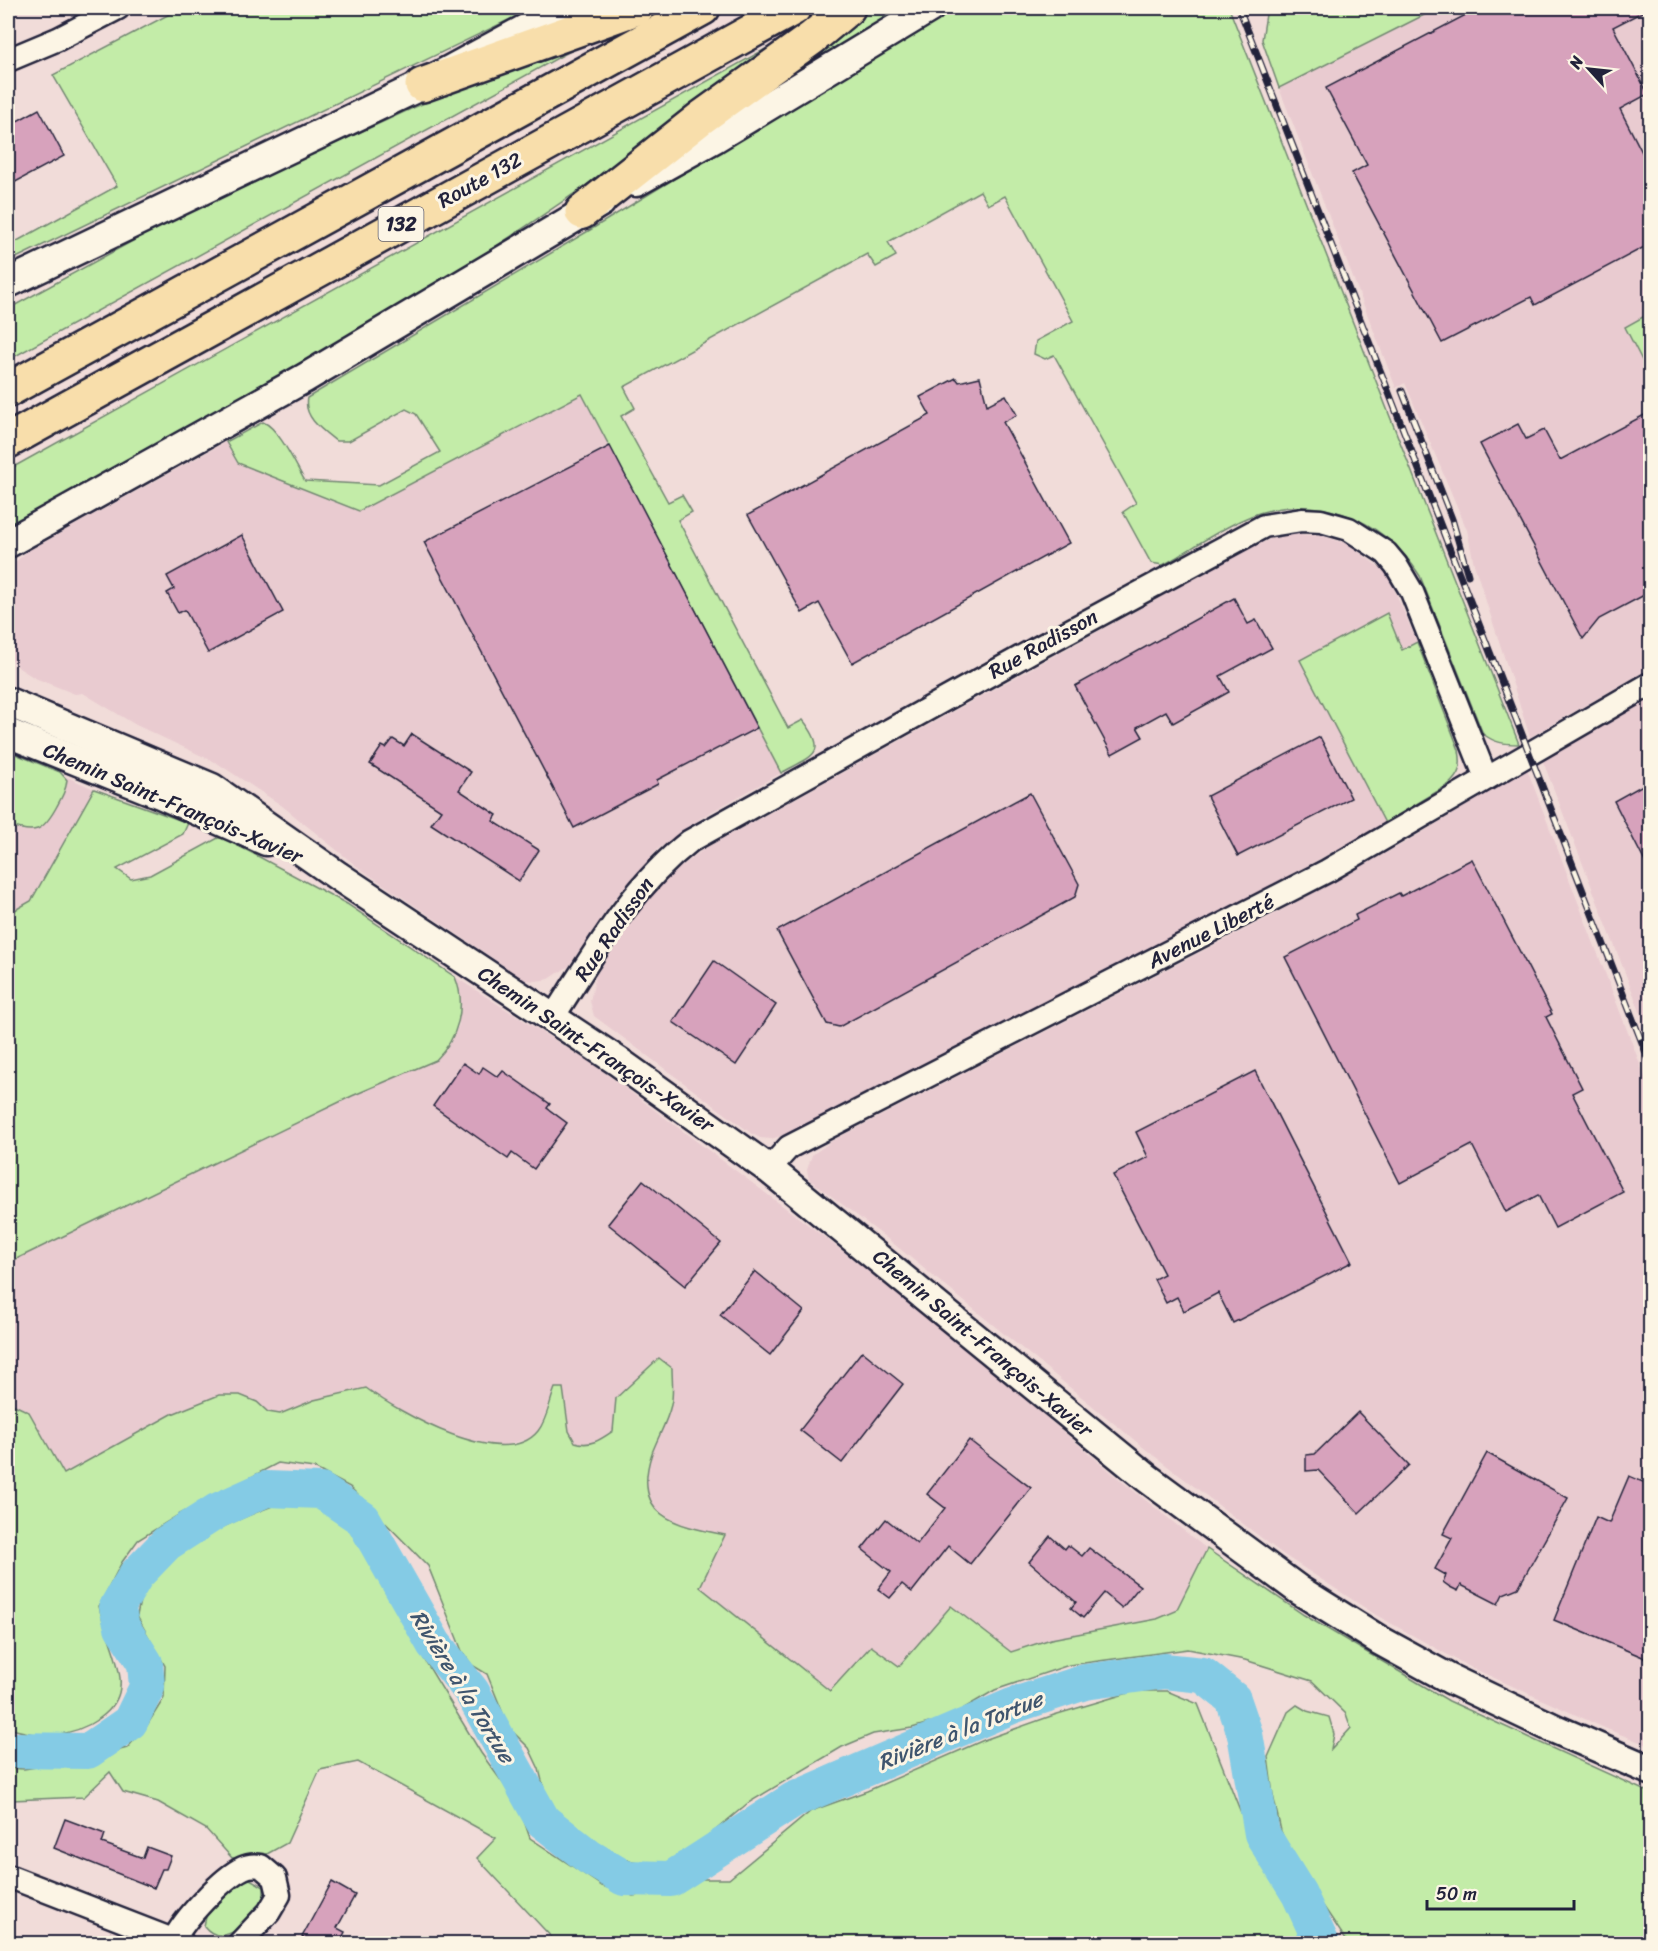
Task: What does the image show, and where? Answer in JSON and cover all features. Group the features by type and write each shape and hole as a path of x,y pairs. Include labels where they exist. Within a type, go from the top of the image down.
{"highway":[{"path":"422,85 638,8"},
{"name":"Route 132","path":"8,390 703,8"},
{"name":"Route 132","path":"8,441 794,8"},
{"path":"582,212 701,117 812,38 848,8"}],"street":[{"path":"8,60 58,39 118,8"},
{"path":"8,283 422,85 564,8"},
{"path":"8,543 305,378 582,212 715,138 930,8"},
{"name":"Rue Radisson","path":"553,1017 628,903 657,869 690,841 1091,618 1245,535 1282,521 1321,521 1349,529 1374,544 1396,565 1412,592 1486,778"},
{"name":"Avenue Liberté","path":"769,1169 789,1148 1327,871 1650,684"},
{"name":"Chemin Saint-François-Xavier","path":"8,702 198,780 223,794 338,876 553,1017 769,1169 1147,1478 1299,1590 1379,1640 1468,1688 1555,1730 1650,1770"},
{"name":"Chemin Saint-François-Xavier","path":"8,733 212,816 338,876"},
{"path":"8,1876 178,1942 182,1925 231,1876 246,1866 261,1866 275,1878 279,1895 269,1912 239,1944"}],"shaded area":[{"path":"1438,8 1650,8 1650,313 1625,327 1650,376 1650,668 1530,737 1474,564 1467,530 1405,383 1396,388 1279,88"},
{"path":"582,394 781,773 704,816 658,849 612,902 569,966 549,979 525,980 359,868 281,805 217,763 136,725 83,693 75,694 35,678 19,668 8,655 8,570 13,564 28,551 226,442 238,463 359,511"},
{"path":"1297,534 1322,536 1348,544 1387,573 1417,642 1318,694 1385,823 1268,887 784,1135 771,1139 760,1138 751,1133 594,1016 590,1001 596,975 647,900 667,878 704,849 1248,549 1271,539"},
{"path":"1650,698 1650,1037 1542,759"},
{"path":"8,751 94,789 31,901 8,914"},
{"path":"1527,769 1650,1090 1650,1746 1466,1665 1376,1615 1284,1555 1149,1452 889,1240 809,1179 807,1170 812,1155 832,1141 1271,916 1408,841"},
{"path":"455,977 597,1067 815,1230 920,1311 1124,1483 1207,1549 1176,1611 1157,1619 1051,1639 1011,1652 951,1607 899,1666 871,1646 830,1691 700,1587 725,1535 698,1530 671,1519 652,1505 645,1485 652,1453 672,1404 626,1391 616,1398 613,1431 600,1441 585,1445 575,1442 569,1431 566,1402 555,1388 539,1430 528,1439 502,1446 468,1440 416,1420 366,1388 314,1400 280,1414 268,1412 257,1402 219,1395 172,1414 64,1474 29,1412 8,1402 8,1263 352,1096 436,1060 445,1051 459,1025 459,987"}],"green space":[{"path":"181,8 533,8 8,262 8,246 117,186 53,75"},
{"path":"874,8 913,8 729,119 838,32"},
{"path":"955,8 1229,8 1519,744 1500,742 1483,734 1420,576 1405,555 1365,524 1343,514 1319,508 1294,507 1269,510 1234,524 1163,565 1151,563 1123,512 1136,503 1054,355 1045,359 1034,354 1036,341 1073,321 1005,196 988,205 980,191 888,242 896,256 876,267 867,254 624,387 635,408 621,416 668,502 682,495 692,512 678,520 788,728 803,720 815,740 814,753 809,758 781,773 582,394 359,511 238,463 226,442 263,422 281,439 305,481 379,485 440,452 416,414 406,409 349,441 336,441 311,417 307,398 595,227"},
{"path":"1267,8 1438,8 1279,88 1262,40"},
{"path":"583,37 585,43 8,360 8,309 184,213 415,107"},
{"path":"787,37 789,40 618,163 443,280 281,375 8,526 8,470"},
{"path":"1650,313 1650,376 1625,327"},
{"path":"1387,613 1402,650 1417,642 1459,750 1460,761 1458,774 1448,785 1385,823 1300,660"},
{"path":"8,751 60,772 67,780 66,787 52,815 37,829 25,830 8,825"},
{"path":"94,789 188,823 183,834 117,869 131,879 150,875 218,838 224,838 347,904 455,977 459,988 460,1010 455,1032 436,1060 352,1096 8,1263 8,914 31,901"},
{"path":"659,1358 672,1368 673,1392 669,1411 652,1453 647,1474 647,1491 652,1504 674,1521 689,1527 725,1535 700,1587 830,1691 871,1646 899,1666 951,1606 1011,1652 1051,1639 1157,1619 1176,1611 1207,1549 1304,1615 1449,1701 1650,1793 1650,1943 1348,1943 1295,1864 1281,1831 1268,1757 1288,1712 1297,1705 1307,1711 1329,1717 1334,1734 1331,1750 1351,1728 1346,1714 1312,1681 1245,1660 1188,1649 1069,1665 995,1690 949,1717 912,1728 873,1734 842,1747 748,1803 682,1858 663,1864 647,1864 619,1858 589,1844 560,1823 546,1797 539,1769 529,1748 509,1728 487,1674 472,1665 462,1651 428,1566 350,1487 314,1468 278,1463 180,1514 138,1540 122,1562 99,1606 120,1678 120,1690 108,1711 88,1725 65,1733 42,1735 8,1728 8,1402 29,1412 64,1474 172,1414 219,1395 240,1395 257,1402 268,1412 280,1414 314,1400 366,1388 402,1411 451,1434 477,1442 501,1445 522,1442 538,1431 546,1416 555,1388 563,1388 569,1431 575,1442 585,1444 599,1440 613,1431 616,1398"},
{"path":"283,1502 315,1503 348,1520 424,1659 481,1753 518,1804 530,1838 602,1886 633,1896 663,1892 702,1879 729,1879 811,1811 867,1791 984,1740 1054,1715 1135,1691 1167,1691 1198,1704 1249,1833 1297,1916 1309,1943 557,1943 477,1858 496,1838 358,1762 320,1770 287,1843 267,1854 232,1858 206,1829 158,1802 123,1792 110,1772 84,1797 12,1800 8,1809 8,1768 24,1769 87,1759 127,1748 146,1727 164,1698 165,1666 137,1616 146,1584 161,1567 193,1544 229,1524"},
{"path":"244,1879 250,1879 264,1887 264,1903 236,1930 220,1935 212,1933 204,1926 207,1912"}],"building":[{"path":"1479,8 1650,8 1613,27 1648,94 1620,109 1650,168 1650,244 1535,305 1531,297 1442,343 1352,173 1367,165 1326,88"},
{"path":"39,109 64,156 8,186 8,126"},
{"path":"980,377 987,405 1006,395 1017,415 1003,422 1069,543 852,663 819,603 802,613 748,515 930,415 920,397 956,378 959,382"},
{"path":"1650,412 1650,592 1599,619 1583,639 1480,444 1518,424 1526,439 1544,430 1560,460"},
{"path":"610,446 757,728 657,780 658,784 574,828 424,542"},
{"path":"242,535 283,612 208,653 185,610 178,613 167,593 174,589 167,576"},
{"path":"1234,598 1248,624 1256,620 1272,648 1220,676 1229,692 1173,723 1166,711 1137,727 1143,737 1112,754 1075,686"},
{"path":"412,734 471,772 459,790 497,815 493,821 539,850 519,881 431,824 441,810 370,764 382,746 386,748 393,739 404,746"},
{"path":"1320,737 1351,798 1238,856 1207,796"},
{"path":"1650,781 1650,872 1614,801"},
{"path":"1030,793 1079,884 1075,897 839,1027 827,1024 777,931"},
{"path":"1472,859 1552,1014 1546,1017 1582,1088 1572,1093 1623,1192 1555,1228 1538,1195 1506,1212 1472,1145 1400,1183 1285,957 1357,920 1355,915 1399,893 1401,896"},
{"path":"714,961 776,1005 736,1065 673,1022"},
{"path":"463,1063 479,1074 483,1067 498,1077 503,1071 550,1104 547,1108 567,1123 534,1169 512,1153 508,1159 433,1106"},
{"path":"1255,1071 1352,1262 1233,1323 1218,1293 1184,1311 1177,1297 1166,1303 1154,1279 1164,1274 1113,1175 1148,1157 1136,1132"},
{"path":"643,1180 721,1243 685,1286 608,1224"},
{"path":"755,1271 804,1311 770,1355 720,1315"},
{"path":"862,1351 903,1384 842,1463 800,1430"},
{"path":"1358,1412 1409,1465 1359,1513 1318,1470 1306,1471 1306,1455 1315,1454"},
{"path":"969,1440 1031,1488 970,1564 948,1546 912,1592 902,1584 890,1598 878,1589 891,1572 862,1549 886,1519 917,1544 945,1508 927,1494"},
{"path":"1487,1453 1568,1498 1518,1588 1503,1594 1498,1604 1461,1585 1458,1591 1450,1587 1443,1582 1446,1575 1435,1569 1452,1538 1443,1534"},
{"path":"1629,1476 1650,1485 1650,1660 1554,1620 1596,1517 1609,1523"},
{"path":"1050,1536 1065,1549 1068,1545 1082,1556 1089,1548 1140,1586 1122,1608 1104,1593 1083,1618 1071,1608 1076,1602 1029,1562"},
{"path":"65,1819 105,1834 102,1843 143,1858 147,1847 171,1856 166,1869 162,1869 154,1888 54,1848"},
{"path":"332,1882 355,1895 337,1928 345,1932 339,1944 313,1944 302,1937"}],"waterway":[{"name":"Rivière à la Tortue","path":"8,1750 88,1751 130,1722 147,1687 145,1663 122,1627 117,1607 136,1575 167,1543 217,1511 266,1489 321,1491 363,1519 434,1644 472,1692 543,1821 589,1857 624,1878 671,1879 793,1800 1012,1706 1085,1682 1164,1671 1203,1675 1233,1699 1245,1734 1262,1834 1299,1894 1322,1944"}],"railway":[{"path":"1239,8 1650,1063"},
{"path":"1402,391 1452,519 1468,575"}]}
